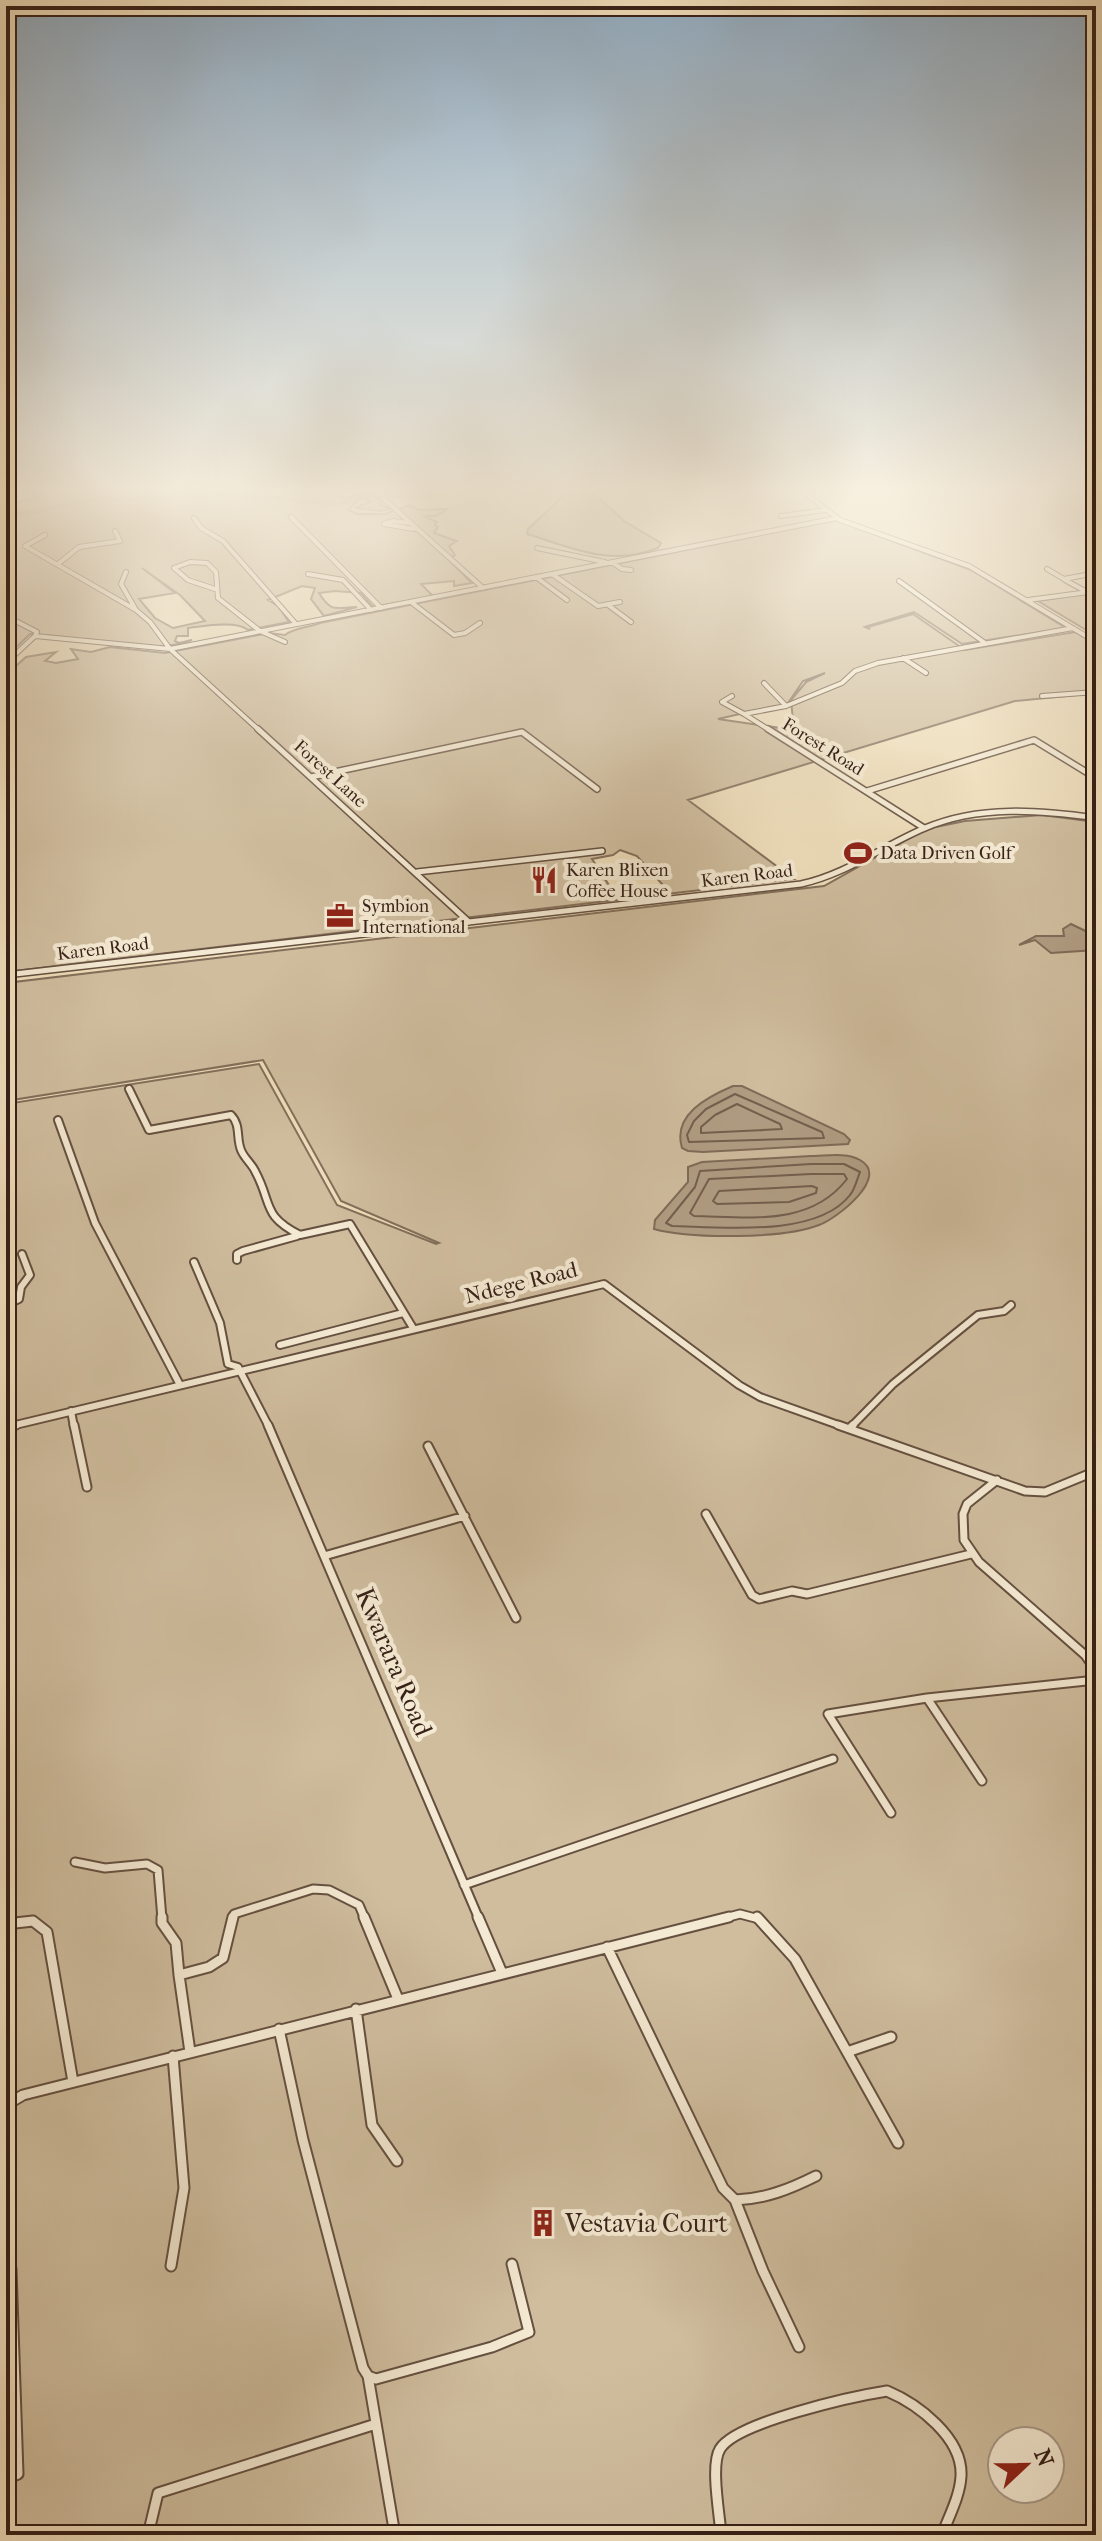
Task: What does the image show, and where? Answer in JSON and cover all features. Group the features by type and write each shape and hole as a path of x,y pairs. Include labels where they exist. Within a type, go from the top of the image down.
{"street":[{"path":"130,607 136,610"},
{"path":"229,607 260,631 285,642"},
{"path":"281,607 296,624"},
{"path":"368,607 371,610"},
{"path":"35,636 170,649 388,607"},
{"path":"417,607 454,635 465,633 480,623"},
{"path":"609,607 631,622"},
{"path":"934,607 985,643"},
{"path":"1036,607 1096,642"},
{"name":"Forest Lane","path":"136,610 150,622 170,649 469,922"},
{"path":"6,616 37,632 6,662"},
{"name":"Forest Road","path":"744,714 786,706 842,683 861,667 1073,628"},
{"path":"903,658 926,673"},
{"path":"764,683 786,706"},
{"path":"1042,696 1096,692"},
{"path":"732,696 722,702 744,714"},
{"name":"Forest Road","path":"744,714 924,828"},
{"path":"311,777 522,732 597,789"},
{"path":"867,791 1034,740 1096,778"},
{"name":"Karen Road","path":"6,975 810,883 833,876 924,828 963,816 1041,811 1096,818"},
{"path":"417,872 602,851"},
{"path":"129,1089 149,1130 231,1115 236,1120 241,1150 256,1172 268,1208 285,1230 300,1235"},
{"path":"58,1120 68,1158 106,1246 180,1385"},
{"path":"237,1260 237,1254 243,1251 344,1223 351,1225 413,1328"},
{"path":"6,1305 19,1299 21,1287 30,1275 22,1254"},
{"name":"Kwarara Road","path":"194,1262 220,1323 228,1364 238,1367 277,1443 502,1973"},
{"name":"Ndege Road","path":"6,1427 604,1284 747,1390 1039,1493 1096,1471"},
{"path":"850,1428 893,1384 978,1315 1004,1311 1011,1305"},
{"path":"280,1345 403,1313"},
{"path":"71,1411 87,1487"},
{"path":"428,1446 516,1618"},
{"path":"997,1480 967,1504 963,1514 964,1540 971,1554 1085,1655 1096,1671"},
{"path":"706,1514 752,1595 759,1599 792,1591 807,1594 971,1554"},
{"path":"324,1556 465,1516"},
{"path":"891,1813 828,1714 927,1698 1096,1680"},
{"path":"927,1698 982,1781"},
{"path":"464,1885 833,1759"},
{"path":"75,1862 105,1868 147,1864 158,1870 162,1923 179,1951 179,1975 190,2052"},
{"path":"179,1975 218,1964 229,1952 234,1914 238,1911 313,1889 329,1890 359,1905 398,1999"},
{"path":"6,2105 11,2096 740,1914 756,1916 795,1959 898,2143"},
{"path":"6,1924 33,1921 47,1932 73,2082"},
{"path":"607,1947 723,2188 735,2200 763,2271 799,2347"},
{"path":"356,2009 372,2125 397,2161"},
{"path":"279,2029 303,2140 363,2368 368,2376 395,2535"},
{"path":"847,2052 891,2037"},
{"path":"171,2266 184,2188 173,2056"},
{"path":"735,2200 756,2200 780,2194 816,2176"},
{"path":"6,2258 11,2269 18,2474 6,2479"},
{"path":"368,2376 376,2379 450,2359 529,2332 512,2264"},
{"path":"721,2535 718,2455 728,2440 740,2432 792,2415 887,2391 920,2409 941,2431 957,2456 961,2477 942,2535"},
{"path":"148,2535 158,2493 376,2424"}],"shaded area":[{"path":"6,607 145,607 155,618 173,628 205,621 191,607 278,607 289,622 248,630 228,624 188,628 188,636 177,636 175,641 192,640 175,645 156,646 30,634 6,657"},
{"path":"317,607 357,607 324,616"},
{"path":"402,607 1031,607 1066,628 962,644 914,612 865,627 870,629 868,627 913,614 965,650 1075,632 1096,644 1096,693 1015,701 688,800 794,879 6,972 6,675 26,657 56,652 45,661 56,663 78,659 71,649 91,652 110,647 165,653 269,633 285,635 293,630","holes":["825,673 806,682 791,700 794,730 718,719 788,703 803,681","620,850 637,856 670,893 618,899 592,859 613,855"]},
{"path":"1047,607 1096,607 1096,636"},
{"path":"1042,815 1096,822 1096,2535 6,2535 6,1104 259,1064 337,1205 439,1243 341,1201 263,1060 6,1101 6,983 824,886 926,829 965,821"}],"water":[{"path":"1071,924 1096,936 1096,950 1051,953 1035,940 1019,945 1036,936 1064,936 1063,929"},
{"path":"733,1086 742,1086 844,1134 850,1140 848,1144 703,1152 682,1148 680,1136 687,1117 703,1102"},
{"path":"842,1155 860,1160 868,1167 869,1176 858,1197 819,1225 784,1233 737,1236 690,1235 654,1229 655,1220 688,1182 688,1167 702,1162"}],"place":[{"name":"Data Driven Golf","path":"858,853"},
{"name":"Karen Blixen Coffee House","path":"544,880"},
{"name":"Symbion International","path":"340,916"},
{"name":"Vestavia Court","path":"543,2223"}]}
